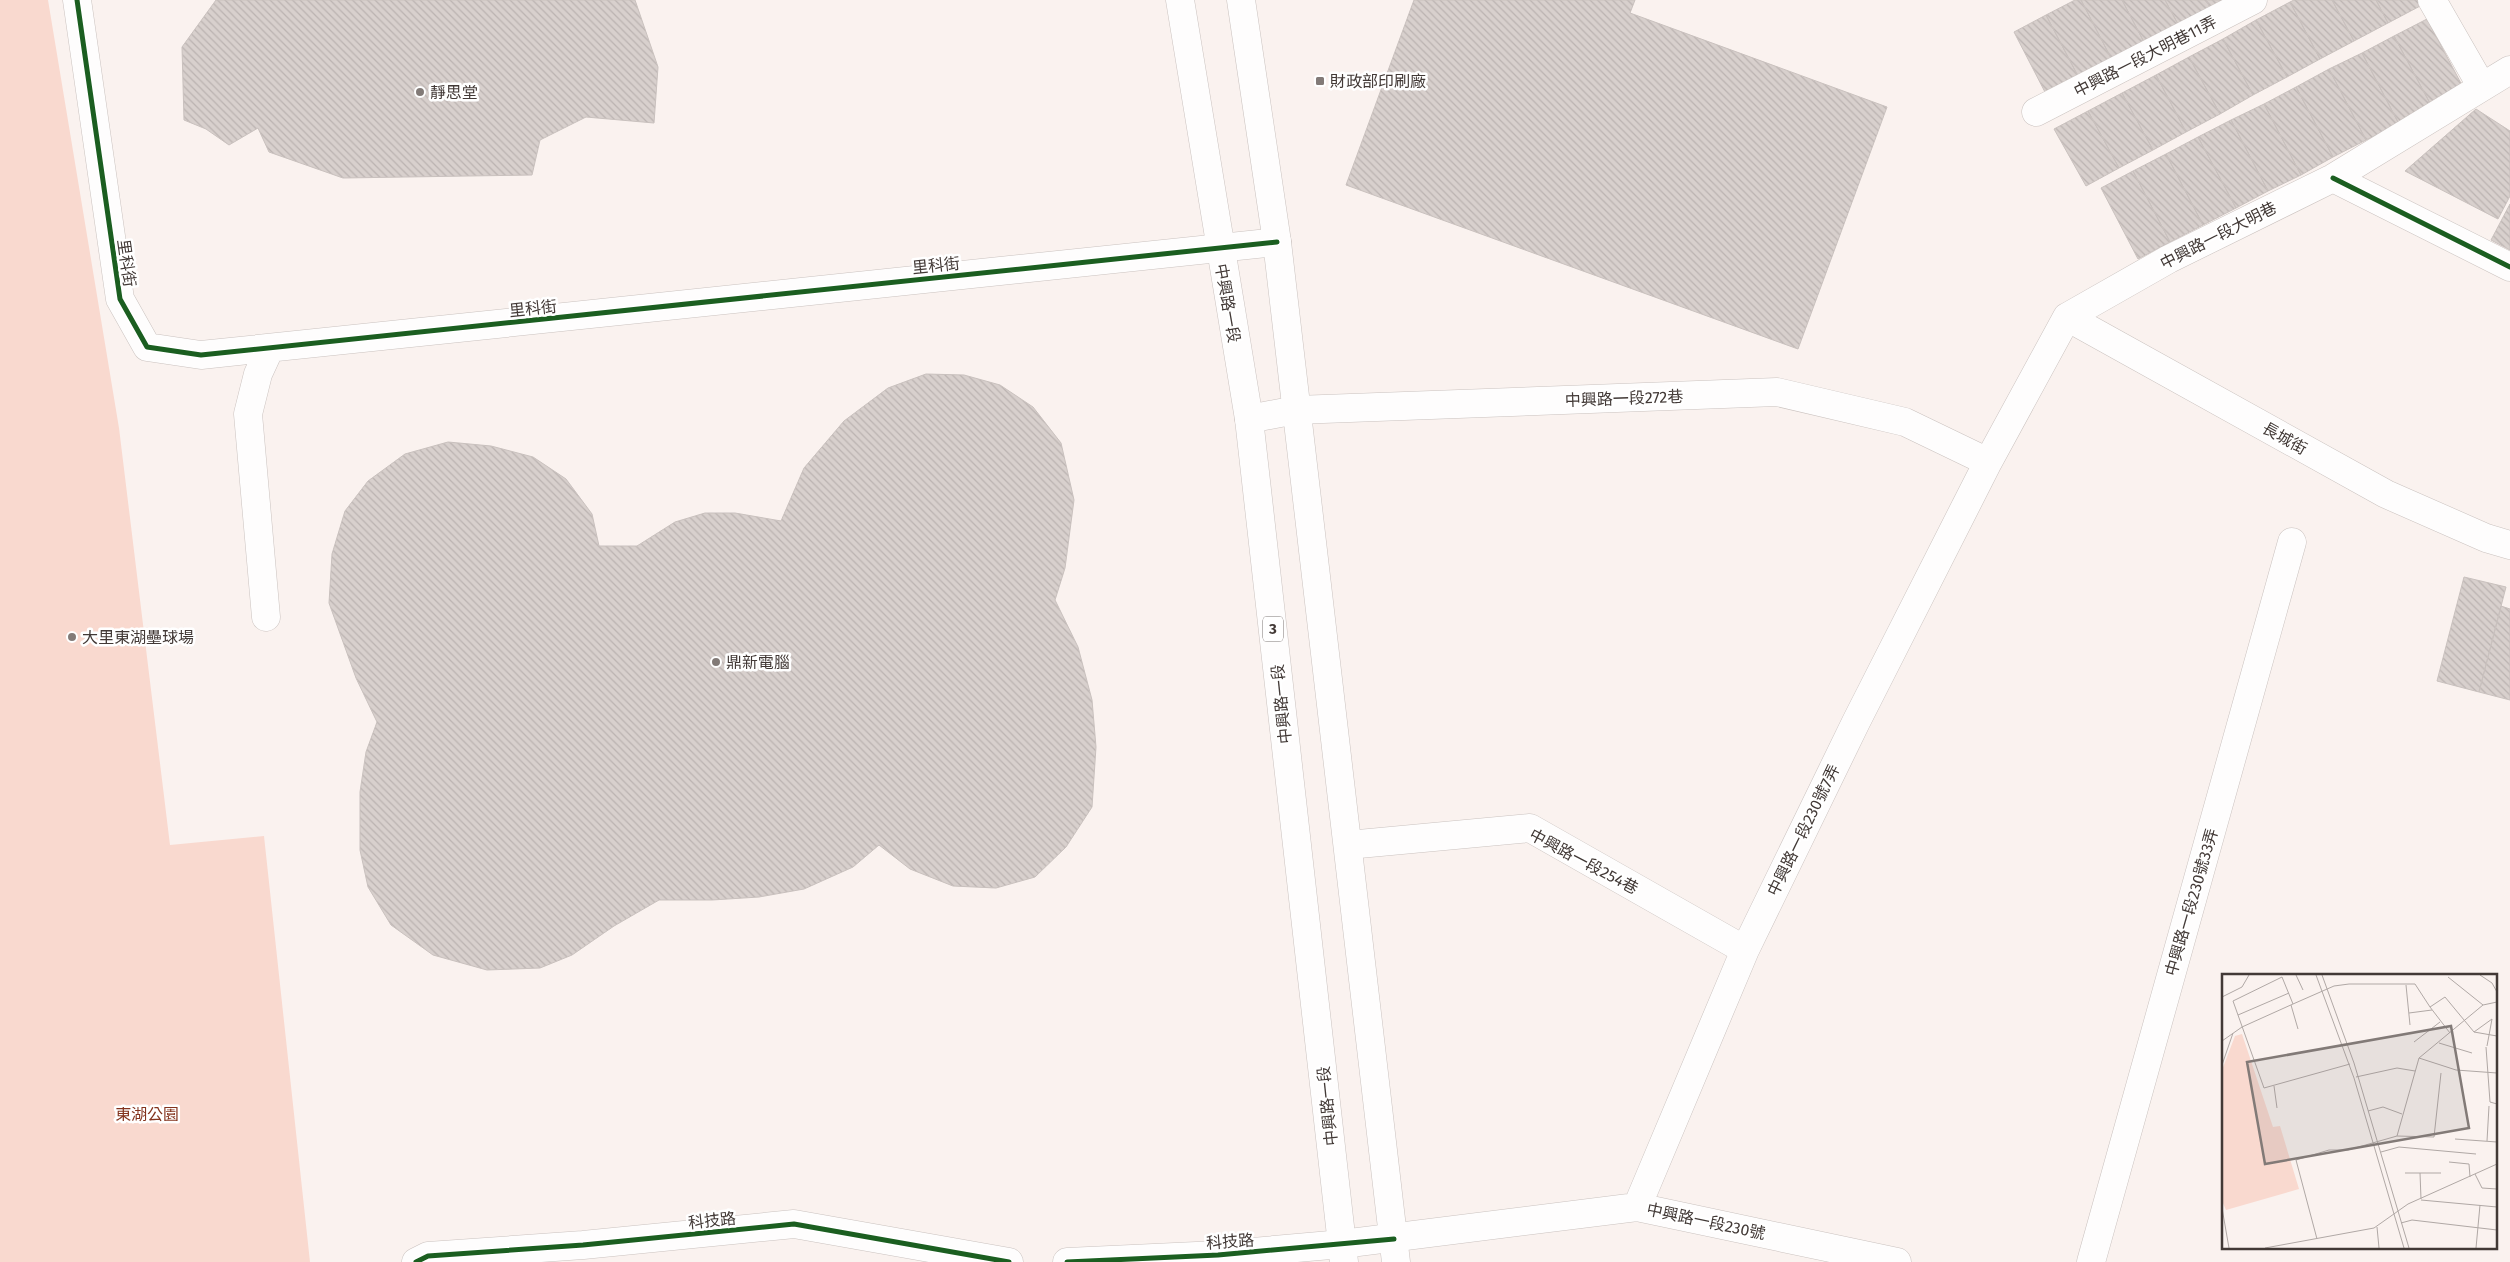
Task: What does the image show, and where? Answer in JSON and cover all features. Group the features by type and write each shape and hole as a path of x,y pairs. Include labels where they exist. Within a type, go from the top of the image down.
{"street":[{"name":"里科街","path":"77,0 120,299 147,347 201,355 1277,242"},
{"name":"中興路一段","path":"1180,0 1219,248 1249,418 1343,1253"},
{"path":"1242,0 1277,242 1395,1251"},
{"name":"中興路一段大明巷11弄","path":"2036,112 2253,0"},
{"path":"2432,0 2482,86"},
{"name":"中興路一段大明巷","path":"2067,317 2169,259 2332,178 2510,70"},
{"path":"2332,178 2510,267"},
{"path":"1988,462 2067,317"},
{"name":"長城街","path":"2067,317 2386,494 2486,538 2510,545"},
{"path":"266,617 248,414 258,374 270,348"},
{"name":"中興路一段272巷","path":"1249,418 1296,410 1777,392 1905,422 1988,462"},
{"name":"中興路一段230號7弄","path":"1637,1207 1745,950 1856,722 1988,462"},
{"name":"中興路一段230號33弄","path":"2091,1262 2292,542"},
{"name":"中興路一段254巷","path":"1348,845 1530,828 1745,950"},
{"name":"中興路一段230號","path":"1395,1251 1637,1207 1897,1262"},
{"name":"科技路","path":"416,1262 428,1256 583,1245 794,1224 1009,1262"},
{"name":"科技路","path":"1067,1262 1218,1254 1395,1251"}],"green space":[{"name":"東湖公園","path":"0,0 48,0 119,428 170,845 264,836 310,1262 0,1262"}],"building":[{"name":"靜思堂","path":"216,0 635,0 658,67 654,123 586,117 540,140 532,175 343,178 269,152 258,128 229,145 206,129 184,120 182,47"},
{"path":"1414,0 1635,0 1630,13 1887,107 1798,349 1346,185"},
{"path":"2075,0 2081,0 2112,60 2079,78 2046,15"},
{"path":"2081,0 2122,0 2145,44 2112,60"},
{"path":"2122,0 2165,0 2179,26 2145,44"},
{"path":"2165,0 2206,0 2211,9 2179,26"},
{"path":"2206,0 2230,0 2211,9"},
{"path":"2294,0 2332,0 2354,41 2320,59 2290,2"},
{"path":"2332,0 2376,0 2388,23 2354,41"},
{"path":"2376,0 2419,0 2422,5 2388,23"},
{"path":"2290,2 2320,59 2287,77 2256,20"},
{"path":"2046,15 2079,78 2046,94 2014,32"},
{"path":"2427,19 2464,89 2432,107 2394,36"},
{"path":"2256,20 2287,77 2253,95 2223,39"},
{"path":"2394,36 2432,107 2399,124 2362,53"},
{"path":"2223,39 2253,95 2220,114 2189,57"},
{"path":"2362,53 2399,124 2366,140 2329,69"},
{"path":"2189,57 2220,114 2186,132 2156,75"},
{"path":"2329,69 2366,140 2333,157 2296,87"},
{"path":"2156,75 2186,132 2153,150 2122,93"},
{"path":"2296,87 2333,157 2301,175 2264,104"},
{"path":"2122,93 2153,150 2119,168 2088,111"},
{"path":"2264,104 2301,175 2268,191 2231,120"},
{"path":"2476,109 2510,131 2510,196 2498,219 2405,171"},
{"path":"2088,111 2119,168 2086,186 2054,129"},
{"path":"2231,120 2268,191 2236,208 2198,137"},
{"path":"2198,137 2236,208 2203,225 2166,154"},
{"path":"2166,154 2203,225 2170,242 2133,171"},
{"path":"2133,171 2170,242 2138,259 2101,188"},
{"path":"2510,204 2510,250 2491,240"},
{"name":"鼎新電腦","path":"926,374 964,375 1000,385 1033,407 1061,443 1074,500 1065,568 1055,600 1078,647 1092,700 1096,747 1092,807 1066,847 1035,877 996,888 953,886 910,869 879,845 853,867 804,889 759,897 712,900 659,900 614,926 572,955 540,968 487,970 433,955 391,925 368,887 360,850 360,792 366,752 377,722 356,678 329,603 332,554 345,511 368,481 405,454 448,442 491,446 533,457 566,479 592,514 599,546 637,546 675,522 705,513 735,513 781,521 804,468 844,421 888,388"},
{"path":"2464,577 2506,587 2479,692 2437,681"},
{"path":"2501,606 2510,609 2510,700 2479,692"}],"cycle path":[{"path":"77,0 120,299 147,347 201,355 1277,242"},
{"path":"2333,178 2510,267"},
{"path":"416,1262 428,1256 583,1245 794,1224 1009,1262"},
{"path":"1067,1262 1218,1255 1394,1239"}],"place":[{"name":"財政部印刷廠","path":"1320,81"},
{"name":"靜思堂","path":"420,92"},
{"name":"大里東湖壘球場","path":"72,637"},
{"name":"鼎新電腦","path":"716,662"}]}
